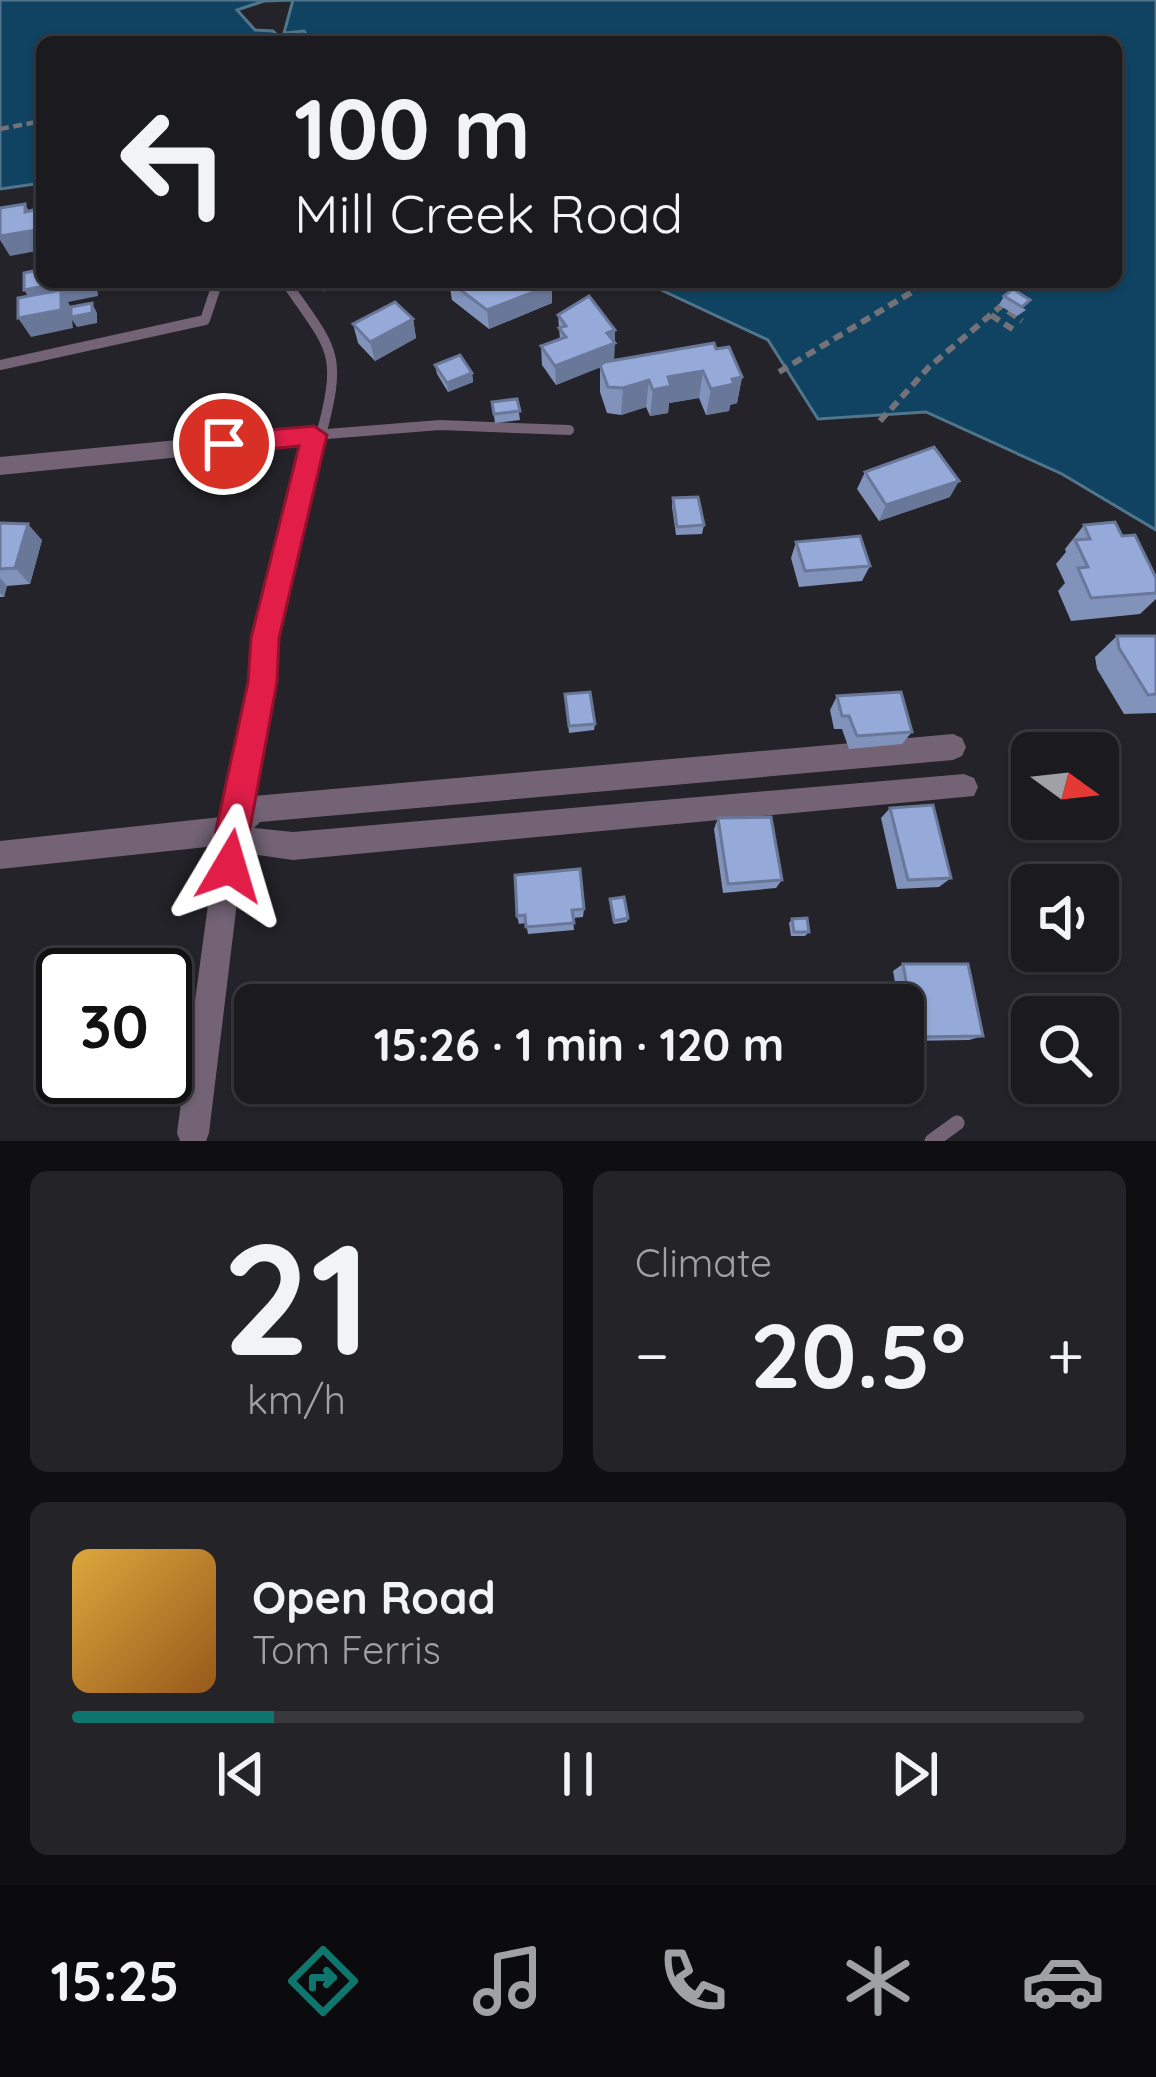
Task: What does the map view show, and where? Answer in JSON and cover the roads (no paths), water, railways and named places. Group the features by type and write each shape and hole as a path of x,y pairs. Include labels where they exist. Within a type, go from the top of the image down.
{"street":[{"path":"0,466 317,435 265,638 262,682 232,830 197,1137"},
{"path":"0,854 232,830 254,809 953,747"},
{"path":"232,830 250,842 293,846 964,787"}],"lane":[{"path":"0,364 205,320 216,288"},
{"path":"290,288 322,330 333,354 333,389 317,435 440,425 569,430"},
{"path":"932,1141 957,1123"}],"water":[{"path":"0,0 293,0 264,1 237,10 255,30 278,36 36,36 36,184 0,189"},
{"path":"293,0 1156,0 1156,530 1062,474 926,412 818,419 768,340 657,288 1122,288 1122,36 284,33"}]}
